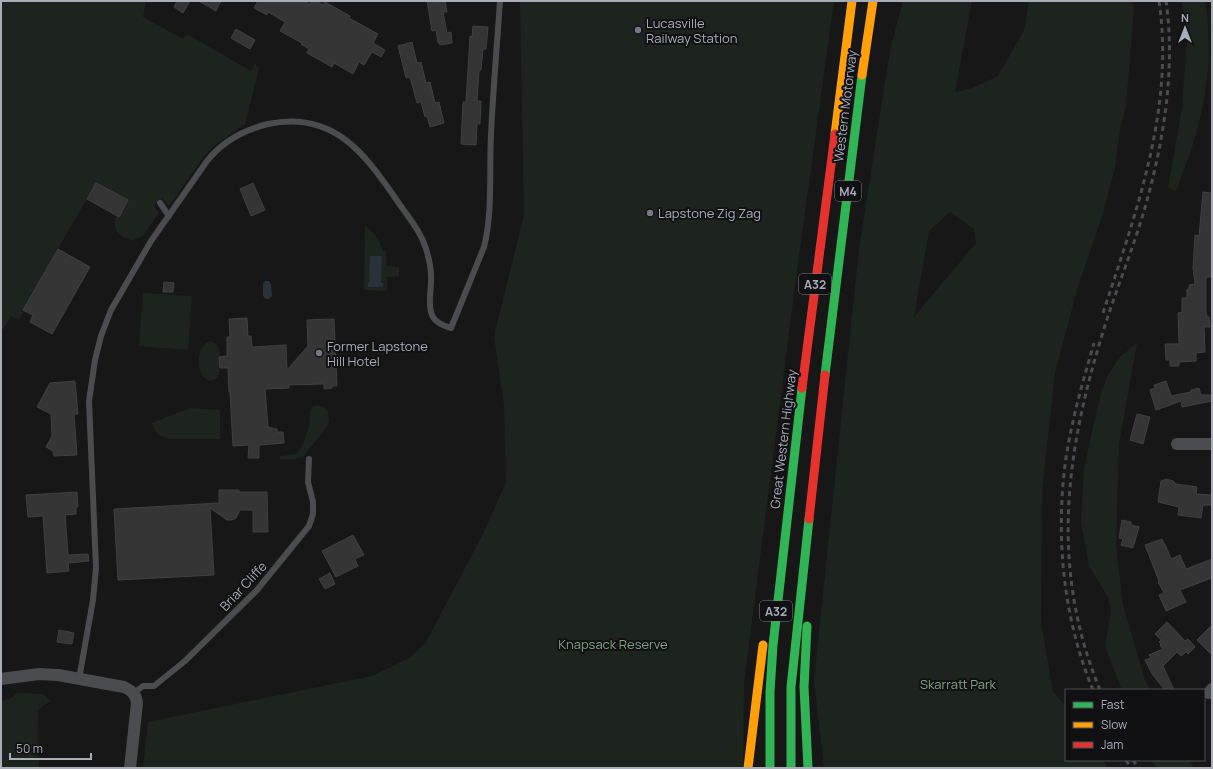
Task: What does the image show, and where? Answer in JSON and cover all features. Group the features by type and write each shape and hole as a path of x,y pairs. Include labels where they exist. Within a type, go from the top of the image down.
{"main road":[{"name":"Western Motorway","path":"836,114 852,1"},
{"name":"Western Motorway","path":"824,382 866,42 873,1"},
{"name":"Great Western Highway","path":"770,768 770,692 773,645 794,454 836,114"},
{"name":"A32","path":"791,768 791,687 824,382"},
{"path":"748,768 786,480 794,454"},
{"path":"816,455 821,488"},
{"path":"808,619 804,687 808,768"}],"street":[{"path":"1177,444 1212,444"},
{"path":"1,679 39,674 58,675 124,687 131,690 134,693 137,704 130,768"}],"lane":[{"path":"79,679 93,600 96,568 89,401 95,360 101,336 111,310 151,241 212,154 235,137 256,127 280,122 299,122 309,124 343,137 360,151 376,169 416,228 425,244 431,275 431,313 436,321 443,326 451,328 484,248 487,237 491,135 500,1"},
{"path":"160,203 169,216"},
{"name":"Briar Cliffe","path":"134,693 143,686 154,686 185,661 257,590 308,526 313,514 313,502 308,482 309,459"}],"green space":[{"path":"1,1 146,1 143,17 183,39 187,34 251,71 255,64 259,69 245,124 215,145 204,156 170,205 168,205 162,198 154,205 159,213 143,236 133,240 124,237 117,232 115,228 115,220 128,200 96,183 23,309 25,310 19,320 11,316 1,333"},
{"name":"Knapsack Reserve","path":"520,1 834,1 796,278 744,683 743,768 143,768 148,722 372,676 409,658 425,644 484,532 506,482 504,405 494,336 524,215"},
{"name":"Skarratt Park","path":"903,1 972,1 955,92 970,89 998,76 1024,30 1029,1 1132,1 1134,8 1126,107 1120,129 1115,168 1103,213 1077,290 1055,373 1042,491 1041,621 1053,692 1065,705 1065,761 1104,761 1107,768 824,768 814,680 859,249 890,50","holes":["950,212 974,229 976,243 914,317 929,231"]},
{"path":"1182,1 1205,1 1209,33 1209,51 1204,102 1192,148 1176,191 1168,188 1182,108 1187,40"},
{"path":"365,226 376,237 383,251 386,251 386,266 399,267 399,277 387,277 387,291 364,290"},
{"path":"143,293 192,296 188,350 139,346"},
{"path":"210,341 218,346 220,357 218,376 210,381 205,379 199,368 199,355 205,344"},
{"path":"1137,343 1119,444 1116,545 1123,605 1149,689 1122,689 1105,646 1111,611 1108,597 1089,566 1081,522 1084,469 1093,427 1102,390 1108,375 1120,357"},
{"path":"317,405 324,407 328,411 328,425 303,457 279,459 281,456 295,454 298,452 302,446 310,424 310,410 313,406"},
{"path":"190,408 220,410 220,439 170,439 157,434 152,423"},
{"path":"16,693 43,694 50,701 38,710 39,768 1,768 1,701 12,698"},
{"path":"1152,761 1190,761 1194,768 1156,768"}],"shaded area":[{"path":"370,256 382,256 381,283 383,283 383,287 368,287"},
{"path":"265,281 269,281 271,284 272,296 269,299 266,299 263,296 263,284"}],"building":[{"path":"177,1 190,1 183,13 174,7"},
{"path":"199,1 221,1 216,11"},
{"path":"258,1 304,1 310,4 312,1 317,1 323,5 325,2 350,16 349,18 378,34 373,43 385,50 381,57 372,52 364,65 359,62 353,74 334,63 332,67 307,53 309,49 301,44 302,43 280,31 285,22 268,12 267,15 254,8"},
{"path":"427,1 445,1 447,12 443,12 447,33 451,32 452,43 440,45 439,42 438,43 436,30 432,31"},
{"path":"473,26 488,27 486,49 483,49 481,70 479,70 477,101 481,101 480,124 477,124 476,145 461,144 463,102 466,102 470,36 472,37"},
{"path":"236,29 255,40 250,49 231,38"},
{"path":"412,42 417,63 421,62 426,83 430,82 435,103 439,102 444,123 430,127 427,116 425,117 421,102 417,103 410,77 406,78 398,46"},
{"path":"96,183 128,200 119,217 87,199"},
{"path":"253,183 265,210 251,216 240,189"},
{"path":"1203,192 1212,193 1212,277 1206,277 1206,312 1207,317 1209,317 1210,327 1204,327 1205,352 1196,353 1196,361 1179,362 1179,366 1170,366 1170,360 1166,360 1165,344 1179,344 1178,313 1182,312 1182,298 1187,298 1187,289 1189,289 1189,285 1195,284 1193,268 1195,235 1199,236"},
{"path":"58,249 90,267 52,334 30,322 33,315 23,310"},
{"path":"164,282 174,283 173,292 163,292"},
{"path":"247,318 248,336 251,336 252,347 286,345 287,370 308,346 307,320 334,319 337,386 324,389 324,384 289,385 289,388 265,389 268,427 277,429 277,432 283,432 284,443 259,445 259,458 248,458 249,445 233,446 228,368 220,368 219,357 227,356 227,337 230,337 229,319"},
{"path":"75,381 78,414 74,414 77,455 54,456 53,451 46,447 52,436 51,414 37,407 50,383"},
{"path":"1166,381 1171,396 1191,392 1191,390 1199,388 1201,395 1212,395 1212,401 1182,407 1181,401 1156,410 1150,390 1155,388 1154,385"},
{"path":"1137,414 1150,417 1143,444 1130,440"},
{"path":"1167,479 1176,484 1197,487 1196,494 1212,495 1212,505 1203,505 1201,518 1178,515 1179,507 1158,502 1161,481"},
{"path":"219,490 267,492 268,532 253,532 253,510 240,510 236,518 227,520 210,508 214,575 118,580 114,509 219,503"},
{"path":"77,492 78,507 76,507 76,514 65,515 68,555 88,554 89,561 68,563 69,571 47,573 43,516 28,517 26,495"},
{"path":"1122,520 1131,522 1131,525 1139,527 1133,548 1121,545 1123,539 1119,538"},
{"path":"353,535 364,555 355,559 358,566 336,577 322,551"},
{"path":"1162,539 1171,559 1180,555 1186,569 1212,559 1212,578 1180,590 1186,602 1166,611 1159,595 1164,593 1158,582 1159,581 1145,545"},
{"path":"330,573 335,584 325,589 319,579"},
{"path":"1167,622 1185,641 1188,639 1195,647 1188,654 1186,652 1181,656 1177,652 1163,666 1174,689 1164,689 1152,674 1145,660 1151,658 1149,655 1163,649 1159,642 1161,640 1155,634"},
{"path":"1212,625 1212,655 1197,640"},
{"path":"59,630 74,633 72,644 57,642"}],"railway":[{"path":"1103,313 1139,198 1157,120 1162,81 1163,41 1159,1"},
{"path":"1100,689 1084,645 1074,600 1069,556 1068,511 1072,467 1079,422 1090,377 1108,317 1144,211 1157,160 1166,107 1168,80 1169,27 1166,1"},
{"path":"1093,689 1083,663 1068,605 1064,576 1061,517 1068,443 1094,343"},
{"path":"1127,761 1131,768"},
{"path":"1134,761 1138,768"}],"traffic: fast":[{"path":"825,375 862,75"},
{"path":"770,768 770,692 773,645 802,388"},
{"path":"791,768 791,687 809,519"},
{"path":"807,626 804,687 808,768"}],"traffic: slow":[{"path":"835,134 852,1"},
{"path":"862,75 873,1"},
{"path":"748,768 763,645"}],"traffic: jam":[{"path":"802,388 835,134"},
{"path":"809,519 825,375"}],"place":[{"name":"Lucasville Railway Station","path":"638,30"},
{"name":"Lapstone Zig Zag","path":"650,213"},
{"name":"Former Lapstone Hill Hotel","path":"319,353"}]}
